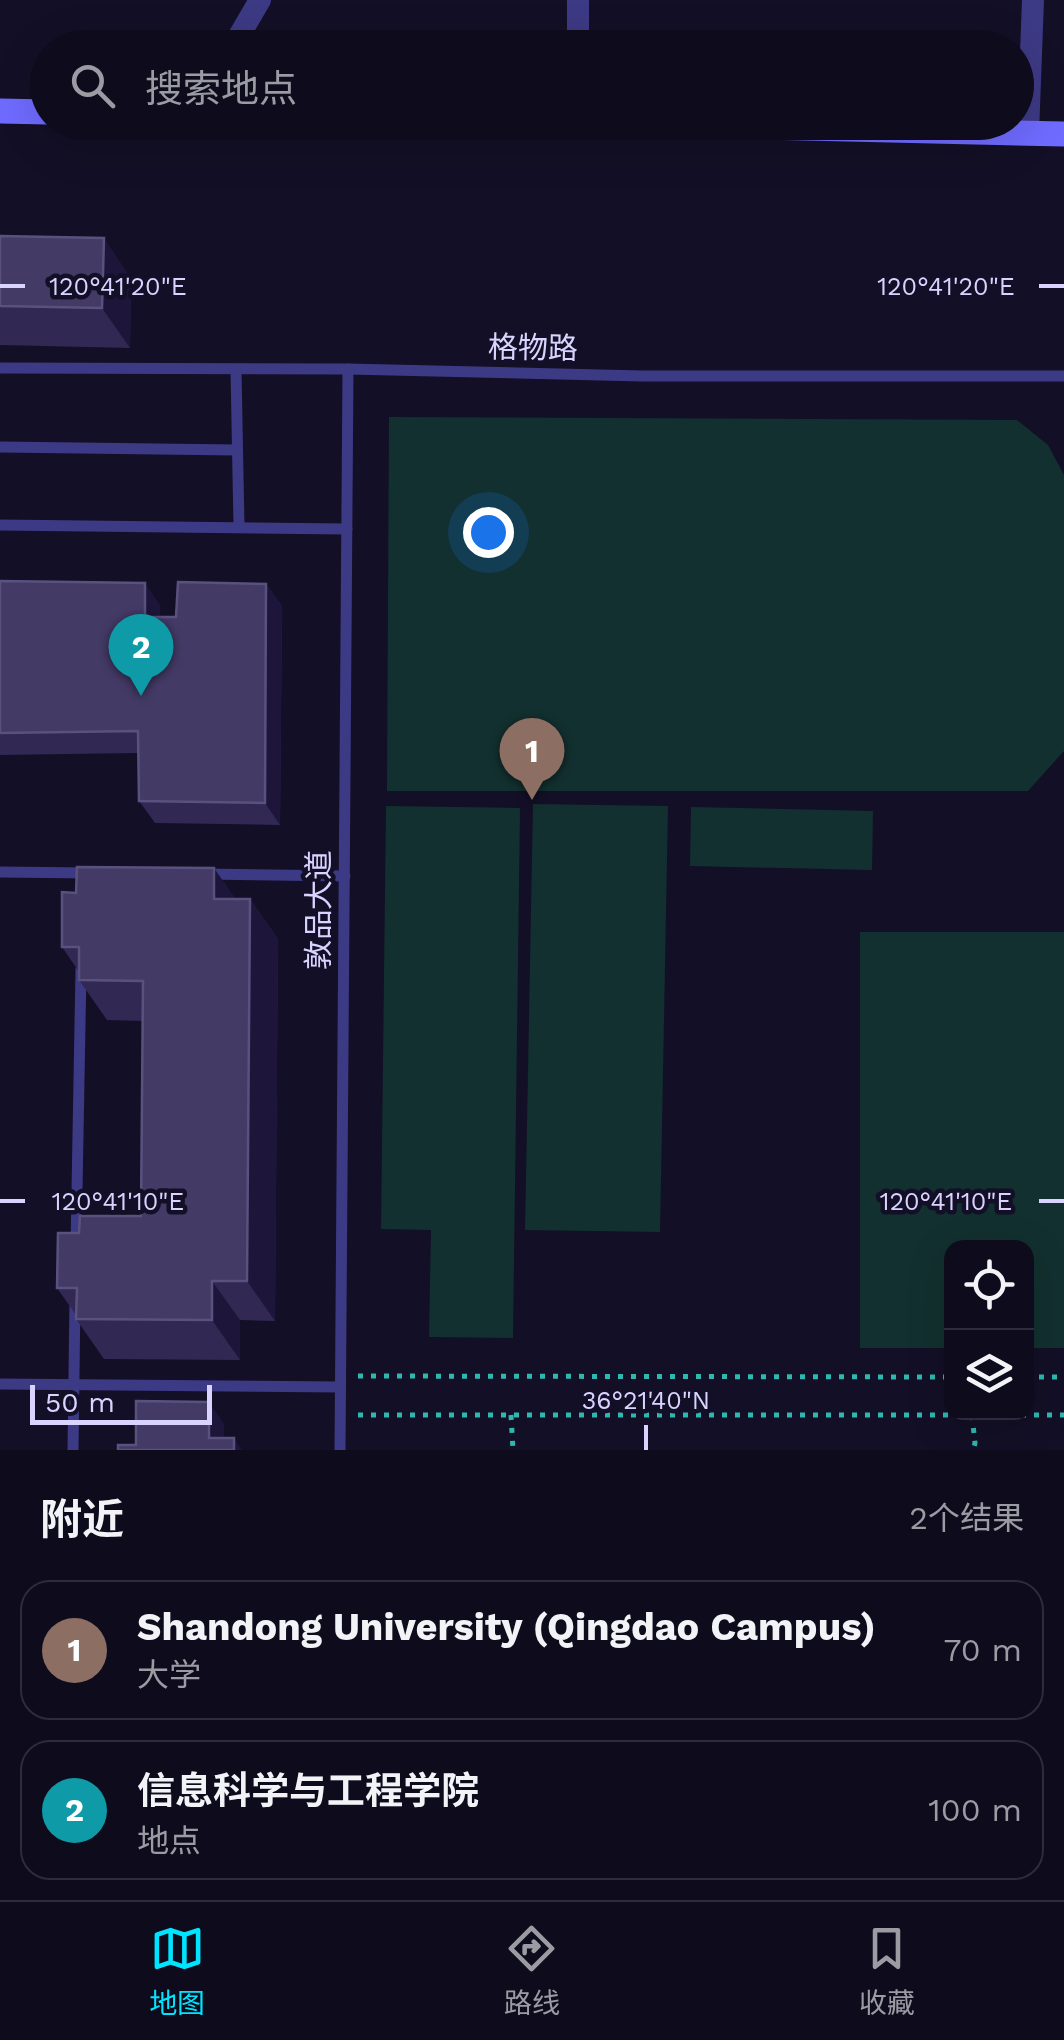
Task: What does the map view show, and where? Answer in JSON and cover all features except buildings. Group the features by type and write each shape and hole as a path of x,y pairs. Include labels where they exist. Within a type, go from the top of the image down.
{"main road":[{"path":"0,111 30,112"},
{"path":"1034,133 1064,134"}],"street":[{"path":"242,30 260,0"},
{"path":"578,0 578,30"},
{"path":"1033,30 1034,0"}],"lane":[{"name":"格物路","path":"0,368 642,376 1064,376"},
{"path":"236,370 239,527"},
{"name":"敦品大道","path":"340,1450 348,370"},
{"path":"0,447 237,450"},
{"path":"0,525 347,529"},
{"path":"0,872 102,873"},
{"path":"83,872 83,892"},
{"path":"196,874 345,876"},
{"path":"76,1266 82,951"},
{"path":"73,1450 76,1286"},
{"path":"0,1384 340,1381"}],"path":[{"path":"340,1381 944,1377"},
{"path":"1034,1377 1064,1377"},
{"path":"1034,1414 1064,1414"},
{"path":"340,1415 944,1415"},
{"path":"511,1415 513,1450"},
{"path":"972,1420 972,1450"}],"green space":[{"path":"389,417 1017,420 1048,445 1064,475 1064,751 1028,791 387,791"},
{"path":"533,804 668,806 660,1232 525,1230"},
{"path":"386,806 520,808 513,1338 429,1337 431,1230 381,1229"},
{"path":"691,807 873,811 872,870 690,866"},
{"path":"860,932 1064,932 1064,1348 1034,1348 1034,1240 944,1240 944,1348 860,1348"}],"place":[{"name":"信息科学与工程学院","path":"141,696"},
{"name":"Shandong University (Qingdao Campus)","path":"532,800"}]}
